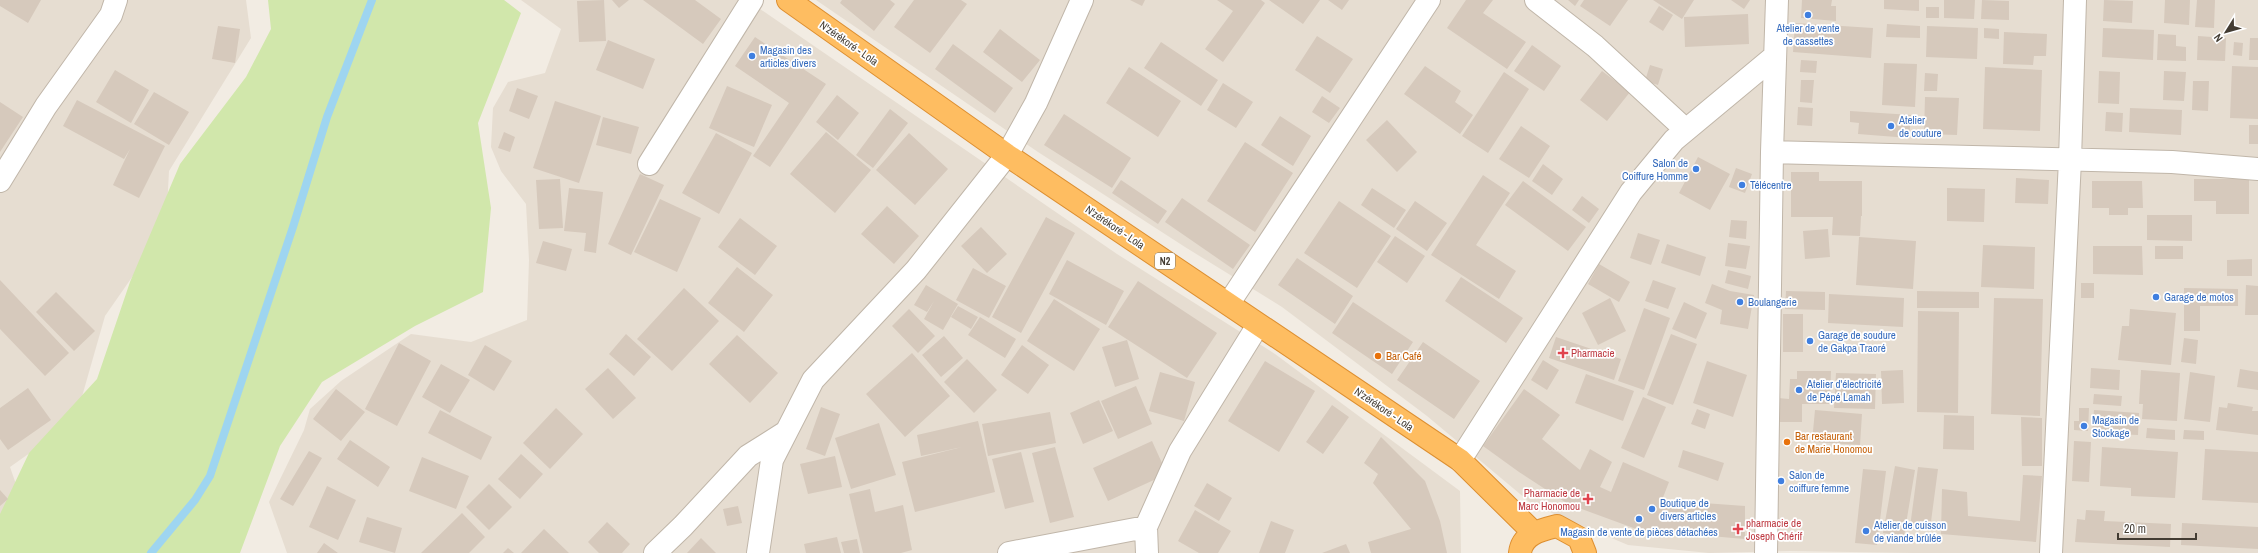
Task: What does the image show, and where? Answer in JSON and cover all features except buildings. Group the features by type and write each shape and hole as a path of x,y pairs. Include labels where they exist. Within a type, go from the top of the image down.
{"highway":[{"name":"N'zérékoré - Lola","path":"788,0 1007,155 1229,303 1258,325 1460,460 1533,532"},
{"path":"1520,553 1521,548 1533,532 1557,526 1579,538 1585,553"}],"street":[{"path":"0,181 46,106 111,15 116,0"},
{"path":"649,164 752,0"},
{"path":"758,553 772,460 813,380 916,270 1007,155 1036,103 1082,0"},
{"path":"1229,303 1430,0"},
{"path":"1536,0 1595,46 1686,130"},
{"path":"1766,553 1772,152 1777,0"},
{"path":"2050,553 2070,160 2075,0"},
{"path":"1460,460 1631,192 1674,140 1775,56"},
{"path":"1772,152 2172,162 2258,169"},
{"path":"1147,553 1146,526 1180,451 1258,325"},
{"path":"655,553 683,526 748,456 787,432"},
{"path":"1009,553 1146,526"}],"shaded area":[{"path":"0,0 246,0 251,38 169,171 167,208 153,247 105,316 75,421 10,467 19,493 0,517"},
{"path":"521,0 747,0 1117,254 1275,354 1460,491 1461,553 287,553 269,502 304,430 310,409 341,381 411,334 471,342 527,320 529,260 526,204 501,171 491,147 493,108 508,82 545,73 561,29"},
{"path":"816,0 2258,0 2258,553 1913,553 1790,551 1709,553 1628,545 1533,505 1427,416 1282,307 1185,247 1038,152"}],"green space":[{"path":"268,0 504,0 521,13 478,123 491,208 483,292 415,326 322,382 280,446 240,553 0,553 0,514 29,453 97,379 130,282 180,164 246,77 271,29"}],"waterway":[{"path":"151,553 195,500 210,476 293,227 327,117 372,0"}],"place":[{"name":"Atelier de vente de cassettes","path":"1808,15"},
{"name":"Magasin des articles divers","path":"752,56"},
{"name":"Atelier de couture","path":"1891,126"},
{"name":"Salon de Coiffure Homme","path":"1696,169"},
{"name":"Télécentre","path":"1742,185"},
{"name":"Garage de motos","path":"2156,297"},
{"name":"Boulangerie","path":"1740,302"},
{"name":"Garage de soudure de Gakpa Traoré","path":"1810,341"},
{"name":"Pharmacie","path":"1563,353"},
{"name":"Bar Café","path":"1378,356"},
{"name":"Atelier d'électricité de Pépé Lamah","path":"1799,390"},
{"name":"Magasin de Stockage","path":"2084,426"},
{"name":"Bar restaurant de Marie Honomou","path":"1787,442"},
{"name":"Salon de coiffure femme","path":"1781,481"},
{"name":"Pharmacie de Marc Honomou","path":"1588,499"},
{"name":"Boutique de divers articles","path":"1652,509"},
{"name":"Magasin de vente de pièces détachées","path":"1639,519"},
{"name":"pharmacie de Joseph Chérif","path":"1738,529"},
{"name":"Atelier de cuisson de viande brûlée","path":"1866,531"}]}
